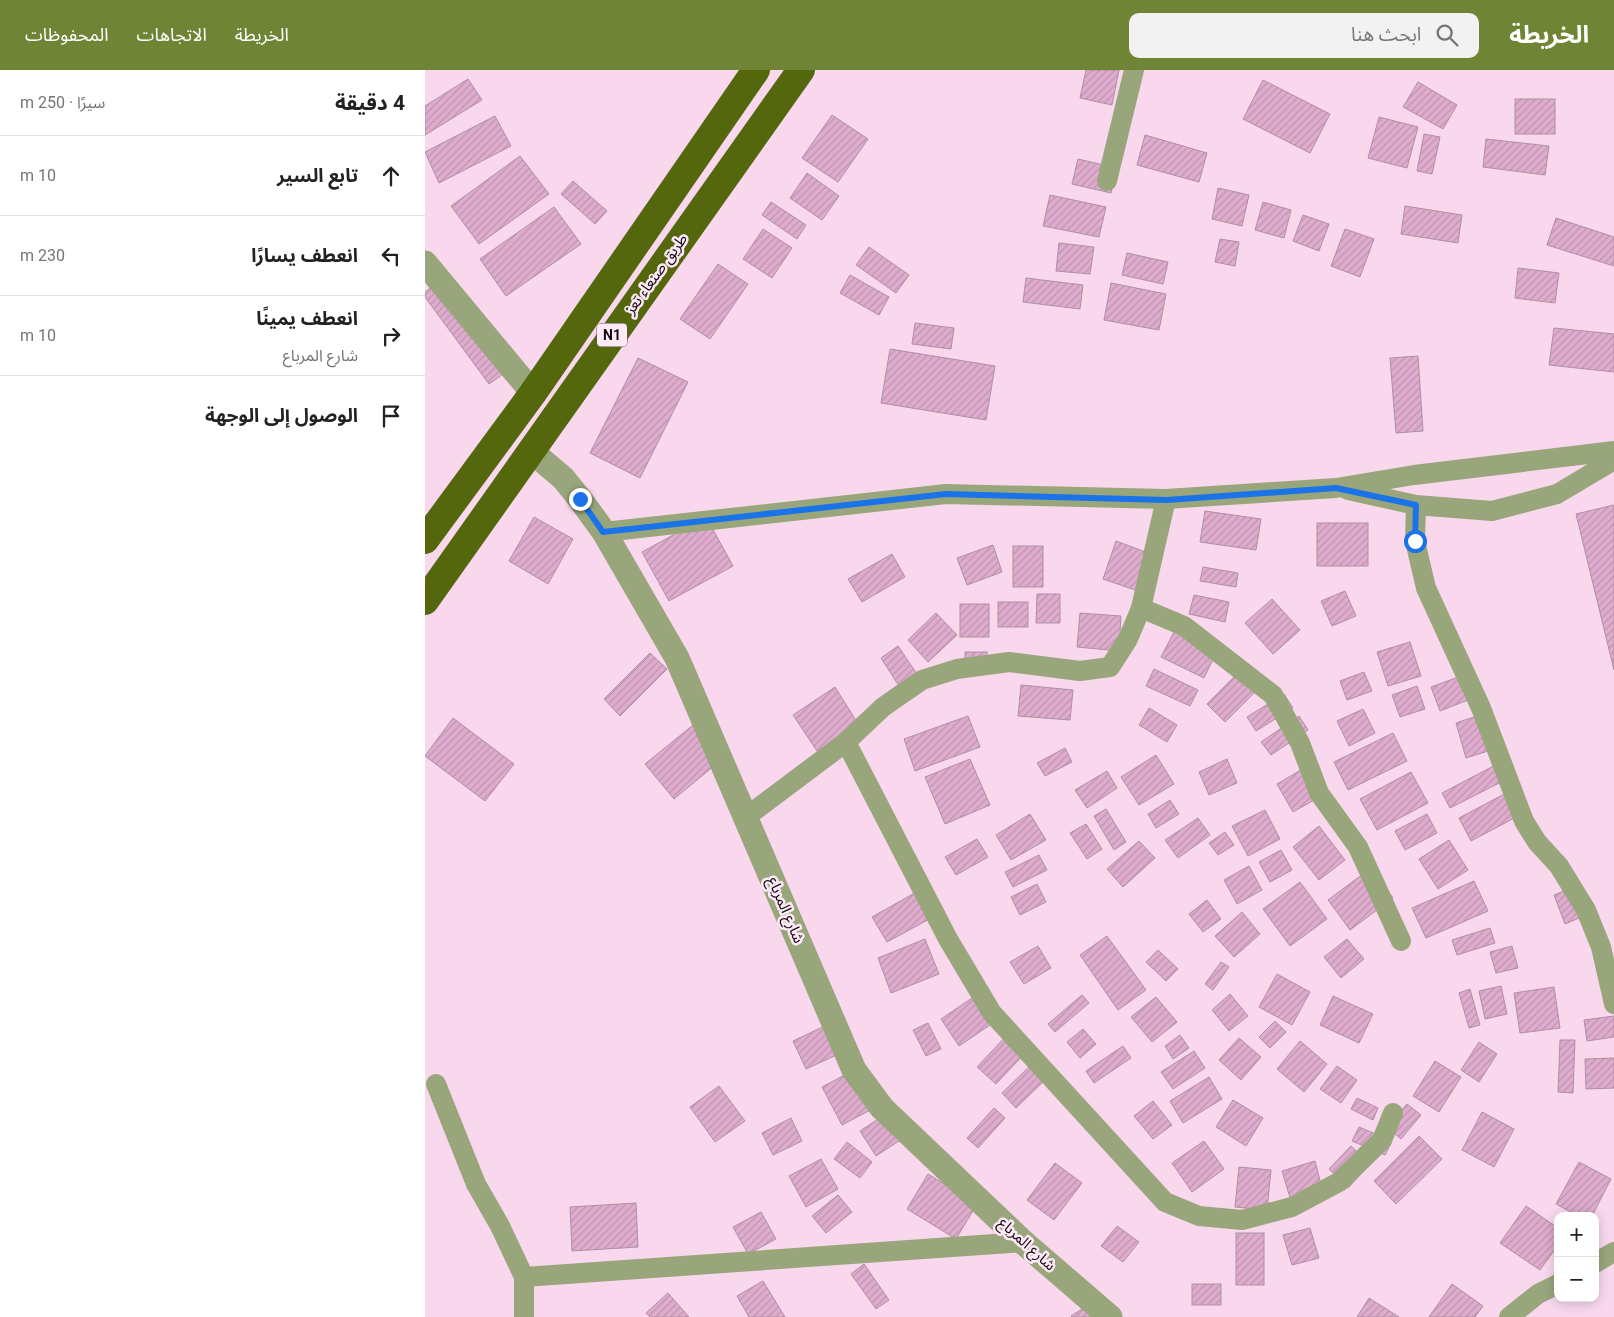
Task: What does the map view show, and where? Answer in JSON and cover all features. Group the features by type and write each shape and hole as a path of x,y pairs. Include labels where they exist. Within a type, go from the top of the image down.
{"highway":[{"name":"N1","path":"425,540 533,393 756,70"},
{"name":"طريق صنعاء تعز","path":"425,601 554,416 801,70"},
{"path":"533,393 554,416"}],"street":[{"path":"1107,180 1135,70"},
{"path":"425,263 533,393"},
{"name":"شارع المرباع","path":"531,451 563,478 603,532 677,658 853,1070 882,1108 1023,1242 1110,1317"},
{"path":"603,532 946,494 1167,500 1336,488 1414,474 1614,451"},
{"path":"1336,488 1416,505 1492,511 1557,494 1614,460"},
{"path":"746,817 846,742 883,707 922,680 957,669 1009,662 1080,671 1110,667 1128,639 1141,608 1167,500"},
{"path":"1416,505 1415,541 1426,588 1481,708 1524,821 1537,842 1559,866 1585,910 1601,947 1614,1004"},
{"path":"1141,608 1184,626 1273,695 1300,743 1319,793 1358,847 1401,942"},
{"path":"846,742 948,940 992,1013 1165,1202 1199,1216 1242,1220 1292,1207 1339,1182 1382,1140 1393,1113"},
{"path":"436,1084 476,1184 501,1226 524,1277 524,1317"},
{"path":"524,1277 1023,1242"},
{"path":"1599,1261 1614,1252"},
{"path":"1509,1317 1538,1294 1554,1286"}],"building":[{"path":"1086,70 1119,70 1112,105 1080,98"},
{"path":"468,79 482,100 425,135 425,106"},
{"path":"1263,80 1330,114 1310,153 1243,119"},
{"path":"1418,82 1457,105 1443,129 1403,107"},
{"path":"1515,99 1555,99 1555,134 1515,134"},
{"path":"832,115 868,139 838,182 802,158"},
{"path":"495,116 511,146 439,183 425,152"},
{"path":"1379,117 1418,127 1407,168 1368,158"},
{"path":"1424,134 1440,137 1432,174 1417,171"},
{"path":"1145,135 1207,153 1199,182 1137,165"},
{"path":"1486,139 1549,146 1545,175 1483,167"},
{"path":"520,156 549,194 479,244 451,206"},
{"path":"1078,159 1116,168 1111,193 1072,184"},
{"path":"807,173 839,196 822,220 790,198"},
{"path":"573,181 607,211 595,224 561,194"},
{"path":"1218,188 1249,195 1242,226 1212,219"},
{"path":"1050,195 1106,207 1099,237 1043,226"},
{"path":"771,202 806,225 797,239 762,215"},
{"path":"1263,202 1291,210 1284,238 1255,230"},
{"path":"1405,206 1462,215 1458,243 1401,234"},
{"path":"554,207 581,244 506,296 480,259"},
{"path":"1303,215 1329,224 1319,251 1293,241"},
{"path":"1556,218 1614,237 1614,266 1547,245"},
{"path":"763,229 792,248 772,278 743,259"},
{"path":"1345,229 1374,239 1360,277 1331,266"},
{"path":"1220,239 1239,242 1235,266 1215,262"},
{"path":"1059,243 1094,247 1090,274 1056,271"},
{"path":"869,247 909,275 896,293 856,265"},
{"path":"1127,253 1168,262 1163,284 1122,275"},
{"path":"718,264 748,284 710,339 680,319"},
{"path":"1518,268 1559,273 1555,303 1515,298"},
{"path":"850,275 889,297 879,315 840,293"},
{"path":"1026,278 1083,285 1080,309 1023,302"},
{"path":"442,279 509,370 489,384 425,297 425,292"},
{"path":"1111,283 1166,294 1159,330 1104,320"},
{"path":"915,323 954,328 951,349 912,344"},
{"path":"1554,328 1614,334 1614,372 1549,365"},
{"path":"890,349 995,366 986,420 881,403"},
{"path":"1418,356 1423,431 1396,433 1390,358"},
{"path":"638,358 688,382 640,478 590,453"},
{"path":"1614,505 1614,670 1576,514"},
{"path":"1205,511 1261,519 1256,550 1200,542"},
{"path":"534,517 573,539 548,584 509,561"},
{"path":"706,517 733,566 669,601 642,552"},
{"path":"1317,523 1368,523 1368,566 1317,566"},
{"path":"1116,541 1151,554 1138,591 1103,579"},
{"path":"993,545 1002,572 967,585 957,558"},
{"path":"1013,546 1043,546 1043,587 1013,587"},
{"path":"892,554 905,577 862,602 848,579"},
{"path":"1203,567 1238,573 1236,587 1200,581"},
{"path":"1345,591 1356,616 1332,626 1321,601"},
{"path":"1037,594 1060,594 1060,623 1036,623"},
{"path":"1194,595 1229,602 1225,622 1189,614"},
{"path":"1272,599 1300,630 1273,654 1245,623"},
{"path":"998,602 1028,602 1028,627 998,627"},
{"path":"960,604 989,604 989,637 960,637"},
{"path":"936,613 957,635 928,662 908,640"},
{"path":"1080,613 1121,616 1119,651 1077,647"},
{"path":"1176,628 1218,649 1204,678 1161,657"},
{"path":"1410,642 1421,676 1388,686 1377,652"},
{"path":"898,646 917,674 899,686 881,658"},
{"path":"965,652 987,652 987,672 965,672"},
{"path":"650,653 667,669 620,716 604,699"},
{"path":"1154,669 1198,690 1190,706 1146,686"},
{"path":"1239,672 1257,690 1225,722 1207,704"},
{"path":"1364,672 1372,691 1347,700 1340,681"},
{"path":"1469,673 1478,696 1440,711 1431,687"},
{"path":"1021,685 1073,690 1070,720 1018,716"},
{"path":"1417,686 1425,709 1400,717 1392,695"},
{"path":"835,687 860,727 819,754 793,715"},
{"path":"1284,694 1293,708 1256,731 1247,717"},
{"path":"1149,708 1177,725 1167,742 1139,725"},
{"path":"1363,709 1375,733 1349,746 1337,721"},
{"path":"1489,712 1501,747 1466,758 1456,723"},
{"path":"968,716 980,747 915,771 904,739"},
{"path":"1299,716 1308,730 1271,755 1261,742"},
{"path":"453,718 514,764 485,801 425,756"},
{"path":"698,721 727,755 674,799 645,764"},
{"path":"1393,733 1407,761 1348,790 1334,762"},
{"path":"1065,748 1072,762 1045,776 1037,763"},
{"path":"1156,755 1174,784 1139,805 1121,777"},
{"path":"970,759 990,805 945,824 925,777"},
{"path":"1227,759 1237,783 1209,795 1199,772"},
{"path":"1503,761 1511,777 1450,808 1442,793"},
{"path":"1306,767 1323,795 1293,812 1277,784"},
{"path":"1107,771 1117,788 1087,808 1075,790"},
{"path":"1411,772 1428,803 1377,830 1360,799"},
{"path":"1508,792 1520,815 1471,841 1459,818"},
{"path":"1170,800 1179,814 1156,828 1148,814"},
{"path":"1106,809 1126,842 1114,850 1094,816"},
{"path":"1265,810 1280,839 1248,856 1232,826"},
{"path":"1030,814 1046,840 1011,860 996,835"},
{"path":"1427,814 1437,833 1405,850 1395,831"},
{"path":"1198,818 1210,835 1178,858 1165,840"},
{"path":"1086,824 1102,849 1087,859 1070,833"},
{"path":"1319,826 1345,860 1319,880 1293,847"},
{"path":"1225,832 1234,845 1218,855 1209,843"},
{"path":"977,839 988,857 956,875 945,857"},
{"path":"1449,840 1468,870 1438,889 1419,859"},
{"path":"1139,841 1155,858 1123,887 1107,869"},
{"path":"1281,850 1292,870 1270,882 1259,862"},
{"path":"1039,855 1047,870 1013,887 1005,872"},
{"path":"1249,866 1262,890 1237,904 1224,880"},
{"path":"1371,868 1393,898 1350,930 1328,900"},
{"path":"1474,881 1488,911 1426,938 1412,908"},
{"path":"1300,882 1327,919 1290,946 1263,909"},
{"path":"1037,884 1046,902 1020,915 1011,897"},
{"path":"1579,885 1591,913 1565,924 1554,895"},
{"path":"918,891 933,917 887,942 872,917"},
{"path":"1207,900 1221,919 1203,932 1189,914"},
{"path":"1242,912 1260,934 1234,957 1215,936"},
{"path":"1490,928 1495,943 1457,955 1452,940"},
{"path":"1107,936 1146,990 1118,1010 1080,955"},
{"path":"925,939 939,974 891,993 878,958"},
{"path":"1347,939 1364,959 1341,978 1324,957"},
{"path":"1038,946 1051,968 1024,984 1010,962"},
{"path":"1512,946 1518,968 1496,973 1490,952"},
{"path":"1158,950 1178,969 1166,981 1146,962"},
{"path":"1221,962 1229,967 1213,990 1205,984"},
{"path":"1277,974 1310,992 1292,1025 1259,1007"},
{"path":"1501,986 1507,1014 1485,1019 1479,991"},
{"path":"1554,987 1560,1028 1520,1033 1514,993"},
{"path":"1470,989 1480,1025 1469,1028 1459,993"},
{"path":"1230,994 1248,1016 1229,1031 1212,1010"},
{"path":"1082,995 1089,1003 1055,1032 1048,1024"},
{"path":"975,996 993,1023 959,1046 941,1019"},
{"path":"1333,996 1373,1014 1359,1043 1320,1025"},
{"path":"1156,997 1177,1022 1152,1042 1131,1017"},
{"path":"1614,1016 1614,1037 1587,1041 1584,1020"},
{"path":"1275,1021 1286,1032 1270,1048 1259,1037"},
{"path":"928,1023 941,1049 926,1056 913,1030"},
{"path":"829,1024 843,1052 806,1069 793,1041"},
{"path":"1083,1029 1096,1044 1080,1058 1067,1042"},
{"path":"1007,1035 1026,1052 996,1084 977,1067"},
{"path":"1180,1035 1189,1048 1173,1059 1165,1046"},
{"path":"1239,1038 1261,1057 1241,1080 1219,1060"},
{"path":"1560,1040 1575,1040 1573,1093 1558,1092"},
{"path":"1300,1041 1327,1064 1304,1092 1277,1069"},
{"path":"1479,1042 1497,1054 1479,1082 1461,1070"},
{"path":"1123,1046 1131,1058 1094,1083 1086,1071"},
{"path":"1194,1051 1205,1068 1173,1089 1161,1072"},
{"path":"1614,1058 1614,1088 1586,1089 1585,1059"},
{"path":"1435,1061 1461,1077 1439,1112 1413,1096"},
{"path":"1033,1063 1047,1078 1016,1108 1002,1093"},
{"path":"1337,1066 1357,1080 1341,1103 1320,1089"},
{"path":"858,1068 878,1106 842,1125 822,1087"},
{"path":"1209,1077 1222,1099 1183,1123 1170,1101"},
{"path":"719,1086 745,1121 715,1142 690,1107"},
{"path":"1357,1098 1378,1108 1373,1120 1351,1109"},
{"path":"1233,1100 1263,1118 1246,1146 1216,1127"},
{"path":"1153,1101 1172,1125 1153,1139 1134,1116"},
{"path":"1407,1104 1421,1115 1401,1139 1387,1127"},
{"path":"994,1108 1005,1118 978,1148 967,1138"},
{"path":"1482,1112 1514,1129 1494,1167 1462,1150"},
{"path":"886,1114 902,1139 876,1156 860,1131"},
{"path":"791,1118 802,1141 773,1155 762,1133"},
{"path":"1359,1127 1392,1141 1385,1155 1352,1141"},
{"path":"1419,1136 1442,1159 1396,1204 1374,1181"},
{"path":"1204,1141 1224,1169 1192,1192 1172,1163"},
{"path":"847,1142 872,1162 860,1178 834,1159"},
{"path":"1351,1146 1370,1164 1348,1188 1329,1169"},
{"path":"821,1159 838,1189 806,1207 789,1176"},
{"path":"1315,1161 1323,1192 1291,1201 1282,1171"},
{"path":"1579,1162 1611,1179 1594,1212 1571,1212 1556,1204"},
{"path":"1055,1163 1082,1183 1054,1220 1027,1200"},
{"path":"1239,1167 1271,1170 1267,1210 1235,1207"},
{"path":"928,1174 977,1204 956,1239 907,1209"},
{"path":"838,1195 852,1212 826,1233 812,1216"},
{"path":"636,1203 638,1247 572,1251 570,1207"},
{"path":"1526,1206 1554,1225 1554,1251 1540,1270 1500,1243"},
{"path":"761,1212 776,1239 748,1254 733,1227"},
{"path":"1117,1226 1139,1242 1123,1262 1101,1246"},
{"path":"1310,1228 1319,1258 1292,1265 1283,1235"},
{"path":"1236,1233 1264,1233 1264,1285 1236,1285"},
{"path":"864,1264 889,1300 876,1309 851,1274"},
{"path":"763,1281 785,1317 749,1317 737,1296"},
{"path":"1192,1284 1221,1284 1221,1305 1192,1305"},
{"path":"1452,1284 1483,1306 1475,1317 1429,1317"},
{"path":"668,1293 689,1317 650,1317 646,1313"},
{"path":"1369,1298 1399,1317 1357,1317"},
{"path":"1093,1302 1103,1317 1071,1316"}],"route":[{"path":"580,499 603,532 946,494 1167,500 1336,488 1416,505 1415,541"}]}
